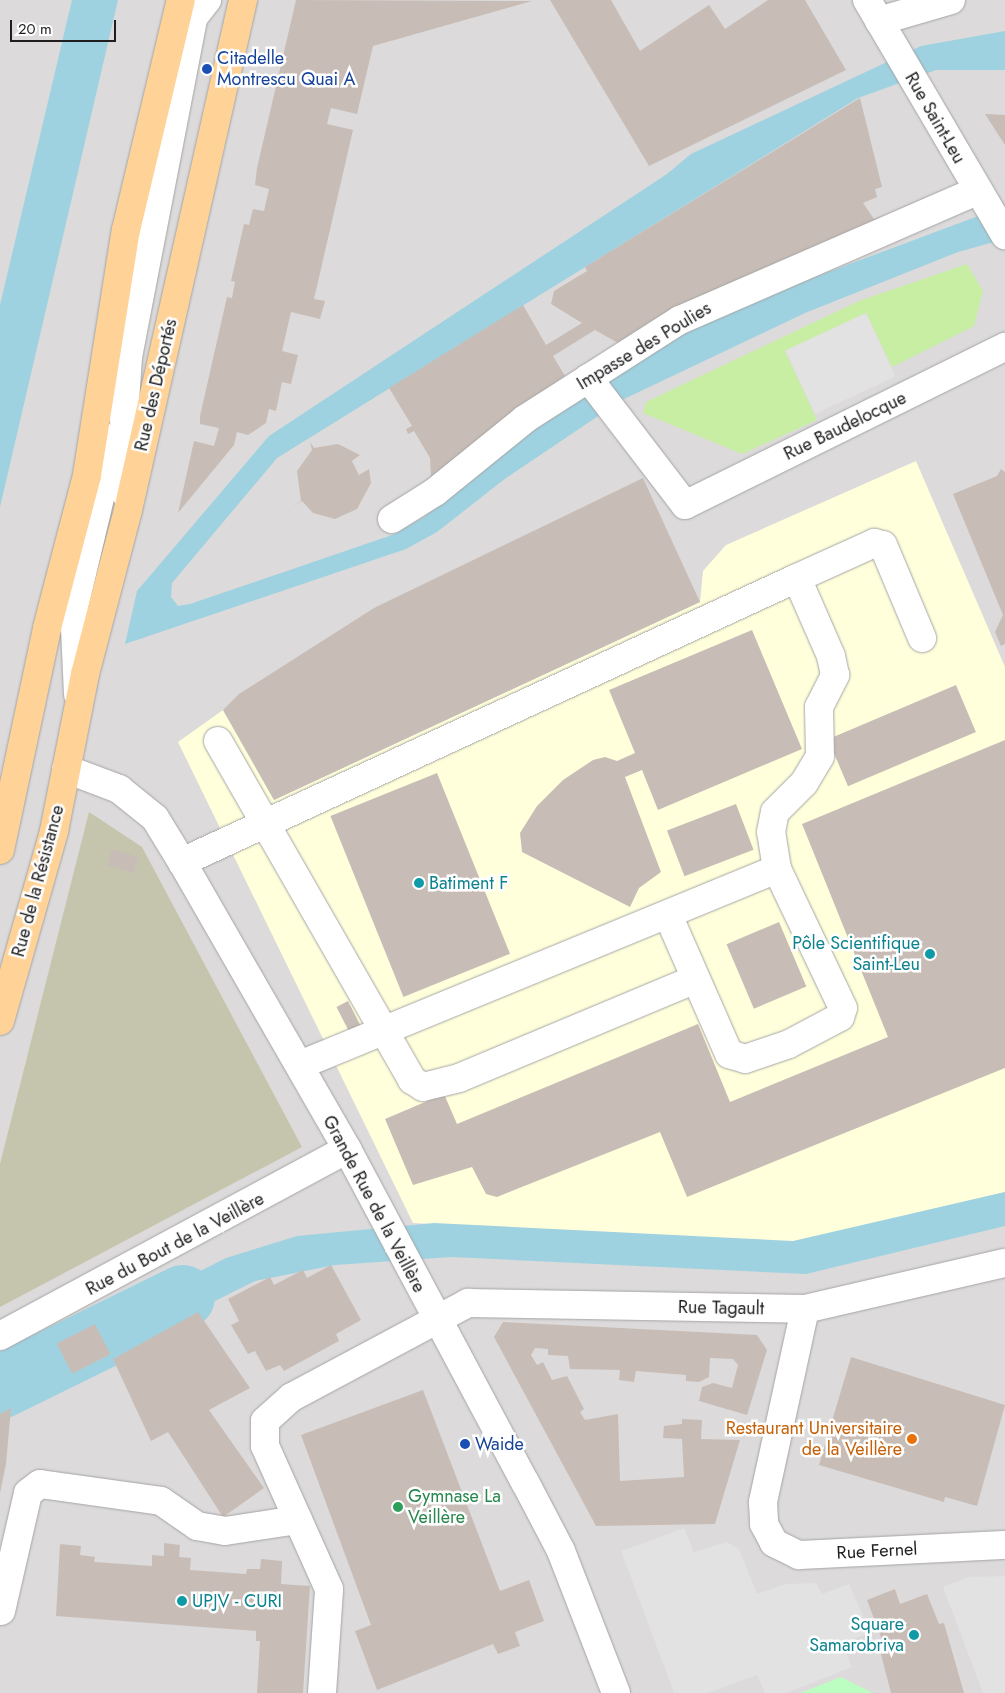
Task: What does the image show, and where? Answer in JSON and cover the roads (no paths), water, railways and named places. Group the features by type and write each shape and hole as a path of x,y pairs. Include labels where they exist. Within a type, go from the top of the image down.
{"main road":[{"path":"0,850 22,758 98,409 126,230 181,0"},
{"name":"Rue des Déportés","path":"66,769 79,703 128,510 243,0"},
{"name":"Rue de la Résistance","path":"0,1021 66,769"}],"street":[{"path":"128,510 124,417 128,357 193,18 207,0"},
{"path":"873,11 951,0"},
{"name":"Rue Saint-Leu","path":"873,11 982,200 1005,235"},
{"name":"Impasse des Poulies","path":"392,519 436,492 525,419 680,320 721,300 982,200"},
{"name":"Rue Baudelocque","path":"588,378 685,505 1005,347"},
{"path":"79,703 74,607 102,485 98,409"},
{"path":"182,862 263,822 874,543 883,545 922,638"},
{"path":"668,915 693,980 729,1054 745,1059 789,1044 840,1017 843,1008 777,869 771,832 775,812 804,783 820,756 819,708 835,675 831,656 797,578"},
{"path":"218,741 263,822 387,1029 412,1080 423,1087 458,1078 693,980"},
{"name":"Grande Rue de la Veillère","path":"66,769 119,789 155,818 182,862 347,1149 435,1320 561,1551 616,1693"},
{"path":"300,1065 777,869"},
{"name":"Rue du Bout de la Veillère","path":"0,1336 347,1149"},
{"name":"Rue Tagault","path":"298,1520 265,1446 265,1421 292,1398 468,1303 805,1309 1005,1263"},
{"name":"Rue Fernel","path":"805,1309 763,1502 764,1524 774,1543 799,1555 1005,1545"},
{"path":"1,1611 28,1493 40,1484 161,1500 196,1526 225,1531 298,1520 329,1589 322,1693"}],"water":[{"path":"72,0 118,0 0,507 0,305"},
{"path":"1005,31 1005,70 936,70 858,98 277,458 172,583 171,597 178,606 190,604 395,534 424,517 520,438 655,348 748,302 1005,206 1005,239 958,252 805,313 622,400 506,478 437,532 406,549 125,644 137,591 269,436 667,174 691,154 921,46"},
{"path":"1005,1192 1005,1226 806,1274 452,1257 335,1265 255,1281 111,1353 97,1323 226,1258 297,1236 434,1223 793,1241"},
{"path":"57,1345 71,1372 0,1406 0,1374"}],"waterway":[{"path":"0,1387 183,1297"}],"place":[{"name":"Citadelle Montrescu Quai A","path":"207,69"},
{"name":"Batiment F","path":"419,883"},
{"name":"Pôle Scientifique Saint-Leu","path":"930,954"},
{"name":"Restaurant Universitaire de la Veillère","path":"912,1439"},
{"name":"Waide","path":"465,1444"},
{"name":"Gymnase La Veillère","path":"398,1507"},
{"name":"UPJV - CURI","path":"182,1601"},
{"name":"Square Samarobriva","path":"914,1635"}]}
